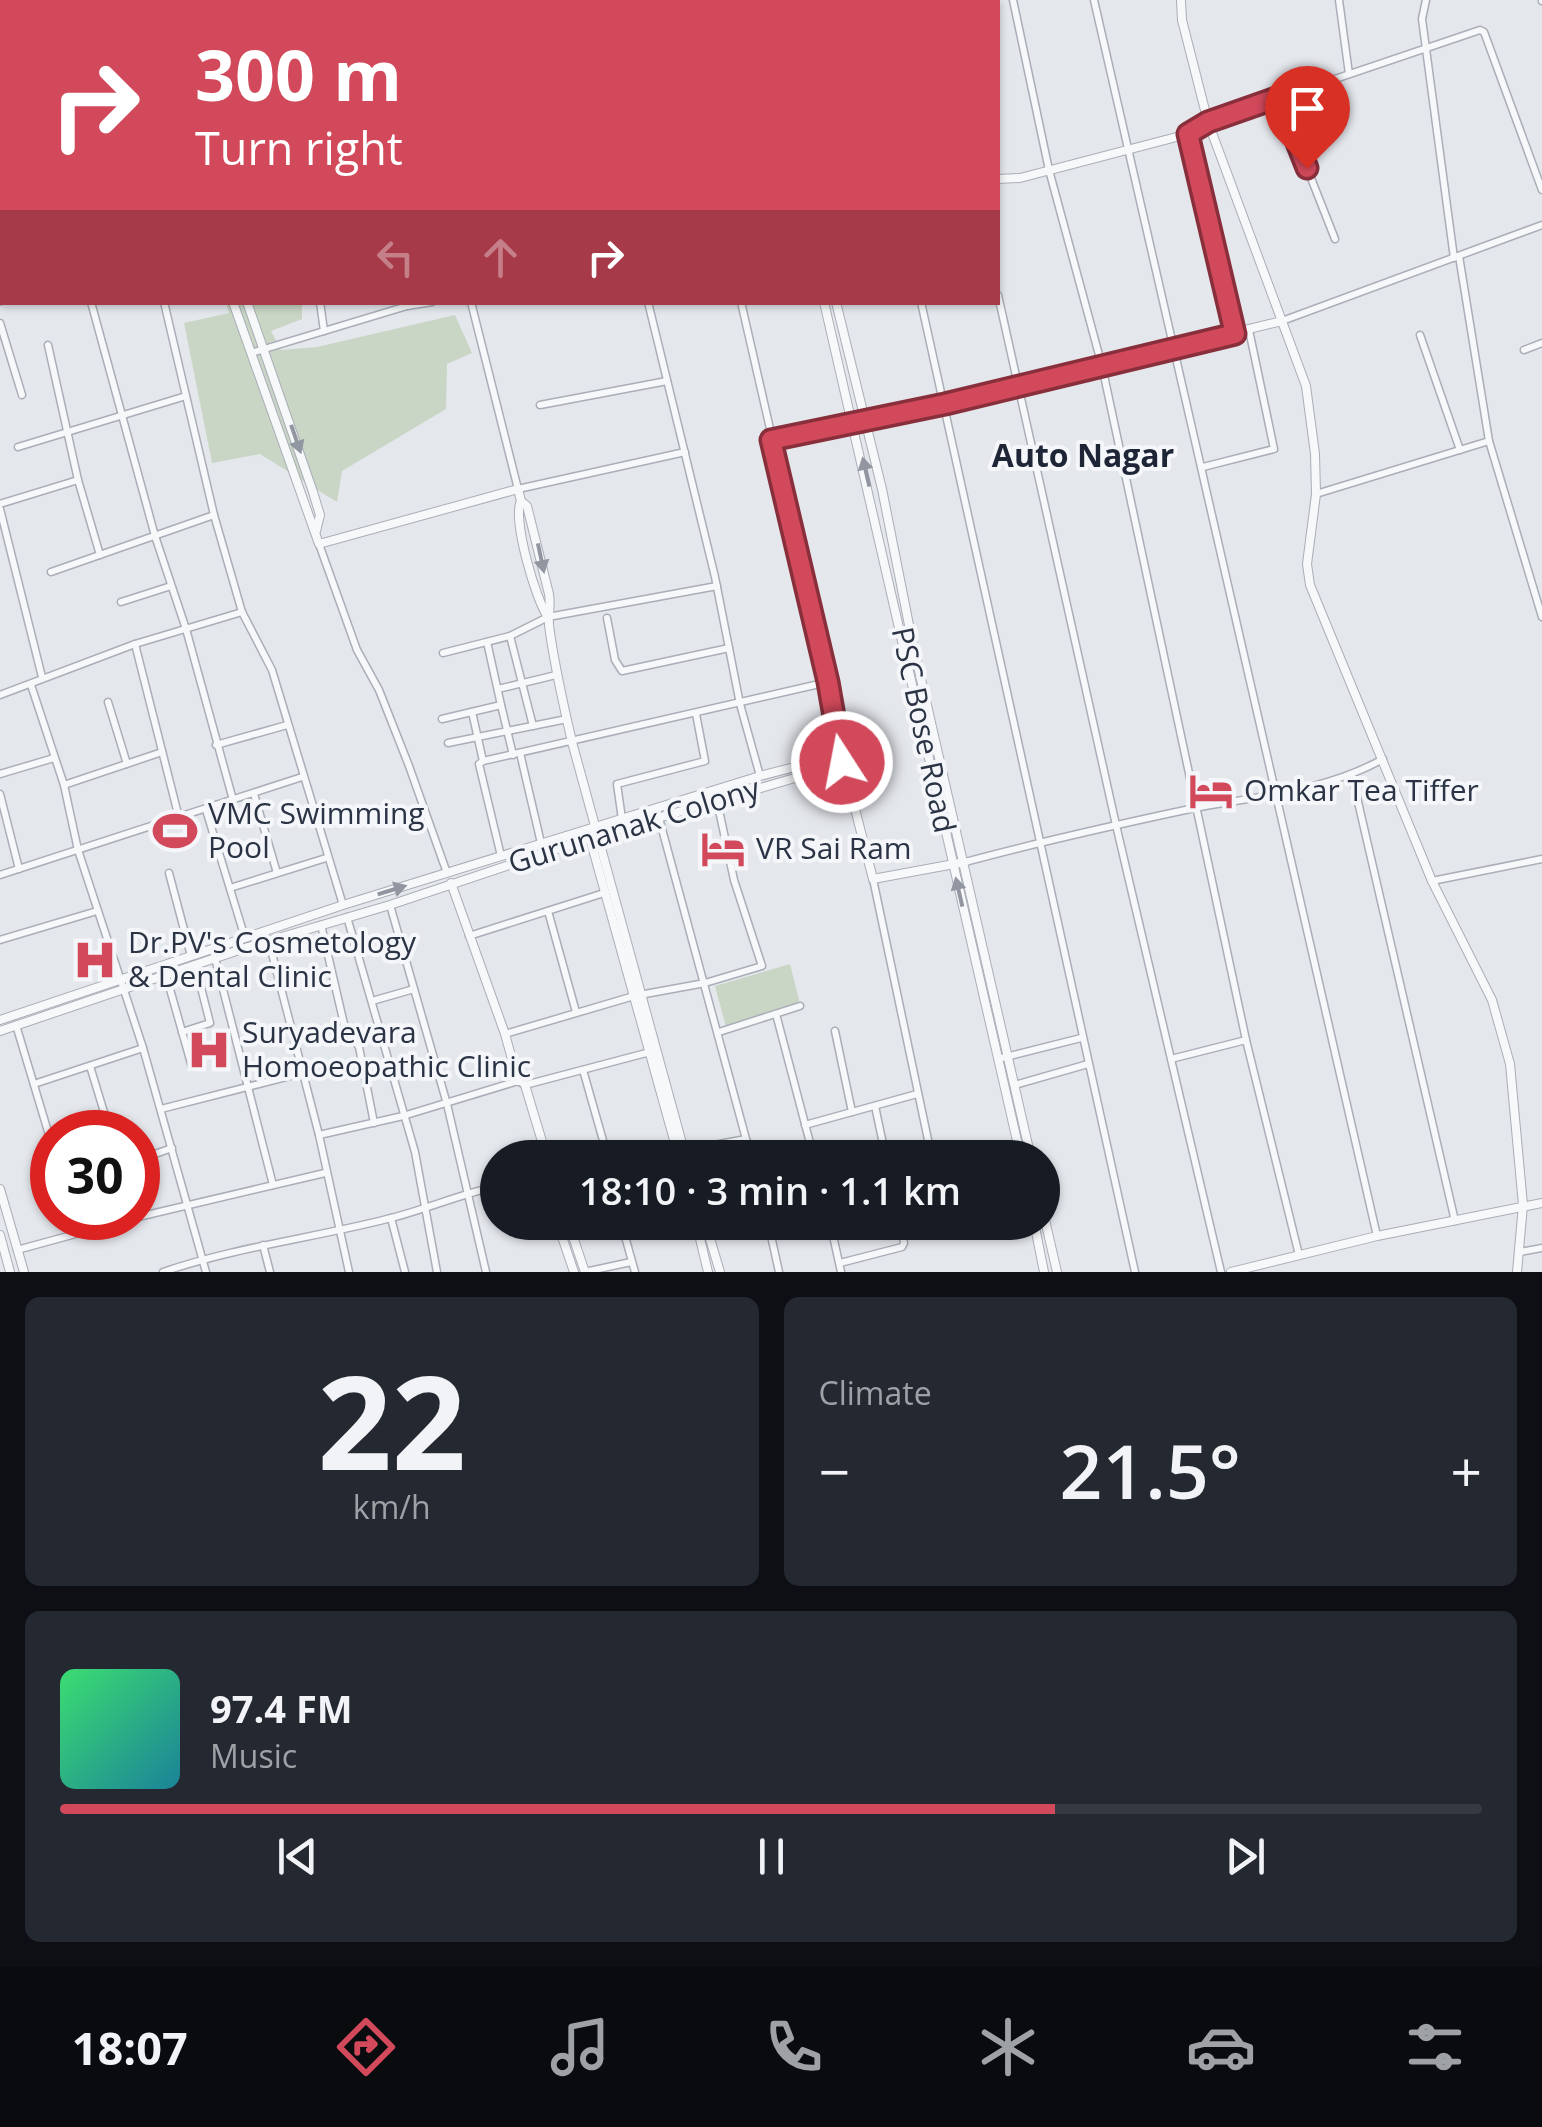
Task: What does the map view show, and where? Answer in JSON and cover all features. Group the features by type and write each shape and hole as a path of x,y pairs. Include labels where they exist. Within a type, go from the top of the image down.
{"street":[{"path":"1013,0 1049,170 1102,366 1246,1040 1299,1255"},
{"path":"1094,0 1377,1236"},
{"path":"1181,0 1182,20 1208,122 1306,386 1312,416 1316,494 1307,564 1310,585 1432,881 1492,1000 1510,1064 1524,1206 1517,1272"},
{"path":"1339,0 1349,74"},
{"path":"1426,0 1422,18 1425,48 1489,441 1542,617"},
{"path":"1000,180 1188,134 1208,122 1475,30 1484,32 1542,190"},
{"path":"1279,97 1335,240"},
{"path":"1188,134 1235,334"},
{"path":"771,440 945,404 1282,321 1542,225"},
{"path":"92,305 154,536 186,629 234,800"},
{"path":"165,305 214,515 242,612 272,670 326,858 351,916 415,1152 437,1272"},
{"path":"233,305 357,650 409,766 447,873"},
{"path":"248,305 320,514 316,531"},
{"path":"320,305 324,331"},
{"path":"250,353 404,305"},
{"path":"472,305 521,501 527,506 537,538 552,607 548,618 556,675 604,893 638,996"},
{"path":"649,305 760,776"},
{"path":"742,305 828,682 838,762 873,879 928,1140"},
{"name":"PSC Bose Road","path":"825,305 1017,1140"},
{"name":"PSC Bose Road","path":"837,305 1027,1140"},
{"path":"922,305 1135,1272"},
{"path":"1000,305 1221,1272"},
{"path":"0,323 22,395"},
{"path":"1203,468 1274,449 1249,330"},
{"path":"1420,335 1460,450"},
{"path":"1524,350 1542,344"},
{"path":"48,345 78,480 100,554"},
{"path":"540,405 667,381"},
{"path":"18,447 186,396"},
{"path":"1316,494 1489,441"},
{"path":"319,544 518,489 684,452"},
{"path":"42,677 0,507 78,480"},
{"path":"51,572 214,515"},
{"path":"121,602 171,586"},
{"path":"443,653 510,636 548,618 717,586"},
{"path":"0,694 135,644 242,612"},
{"path":"606,618 615,660 622,670 729,648"},
{"path":"510,636 532,726"},
{"path":"487,642 507,731 541,844"},
{"path":"135,644 179,818"},
{"path":"498,689 556,675"},
{"path":"501,856 479,764 484,761 828,682"},
{"path":"31,685 64,784 78,850 143,1048 206,1272"},
{"path":"108,702 126,764"},
{"path":"442,719 501,705"},
{"path":"472,712 484,761"},
{"path":"622,819 617,784 705,760 696,714"},
{"path":"448,742 567,719"},
{"path":"216,745 287,726"},
{"path":"64,784 162,752"},
{"path":"0,774 54,758"},
{"path":"873,879 1195,808 1278,795 1352,776 1383,758"},
{"name":"Gurunanak Colony","path":"0,1020 121,979 215,958 390,904 622,819 760,776 826,759 838,762"},
{"name":"Gurunanak Colony","path":"0,1031 166,976 244,938 347,904 541,844 718,801 838,762"},
{"path":"1352,776 1455,1221"},
{"path":"0,875 302,777"},
{"path":"0,794 18,869"},
{"path":"254,794 278,873"},
{"path":"505,1034 576,1012 762,966 734,880 718,801"},
{"path":"206,810 244,938"},
{"path":"659,818 719,1032 746,1139 742,1140"},
{"path":"592,833 678,1140"},
{"path":"230,888 326,858"},
{"path":"1432,881 1542,859"},
{"path":"169,873 210,1023 182,1032"},
{"path":"451,883 540,1140"},
{"path":"468,936 604,893"},
{"path":"390,904 448,1104 486,1272"},
{"path":"0,940 97,911"},
{"path":"548,911 576,1012"},
{"path":"321,925 344,1024 358,1047 374,1122"},
{"path":"269,942 349,1272"},
{"path":"215,958 272,1185"},
{"path":"166,976 192,1067"},
{"path":"372,1001 414,989"},
{"path":"719,1032 800,1006"},
{"path":"776,1014 810,1140"},
{"path":"16,1025 42,1110"},
{"path":"835,1031 852,1112"},
{"path":"998,1060 1081,1038"},
{"path":"1171,1058 1246,1040"},
{"path":"34,1084 143,1048"},
{"path":"318,1135 652,1051"},
{"path":"1015,1084 1088,1064"},
{"path":"90,1066 103,1110"},
{"path":"584,1070 603,1140"},
{"path":"161,1110 302,1073"},
{"path":"806,1125 918,1094"},
{"path":"875,1106 882,1140"},
{"path":"160,1152 172,1148"},
{"path":"160,1211 325,1173"},
{"path":"0,1189 24,1272"},
{"path":"163,1272 202,1258 391,1218 480,1190"},
{"path":"1231,1272 1377,1236 1542,1203"},
{"path":"391,1218 406,1272"},
{"path":"0,1235 10,1272"},
{"path":"18,1250 52,1240"},
{"path":"563,1240 574,1272"},
{"path":"574,1240 584,1272 631,1262"},
{"path":"626,1240 634,1272"},
{"path":"700,1240 708,1272"},
{"path":"710,1240 720,1272"},
{"path":"772,1240 779,1272"},
{"path":"834,1240 841,1272"},
{"path":"840,1263 900,1249 904,1240"},
{"path":"1038,1240 1044,1272"},
{"path":"1050,1240 1058,1272"},
{"path":"263,1245 270,1272"},
{"path":"1520,1252 1542,1248"}],"green space":[{"path":"227,305 302,305 302,319 271,331 281,350 317,347 455,315 472,353 447,364 446,409 342,471 337,502 260,454 212,463 184,323 229,313"},
{"path":"790,964 800,1004 726,1027 715,986"}],"place":[{"name":"Omkar Tea Tiffer","path":"1211,791"},
{"name":"VMC Swimming Pool","path":"175,831"},
{"name":"VR Sai Ram","path":"723,849"},
{"name":"Dr.PV's Cosmetology & Dental Clinic","path":"95,960"},
{"name":"Suryadevara Homoeopathic Clinic","path":"209,1050"}],"district":[{"name":"Auto Nagar","path":"1083,456"}],"route":[{"path":"842,762 828,682 771,440 945,404 1235,334 1188,134 1208,122 1279,97 1307,168"}]}
